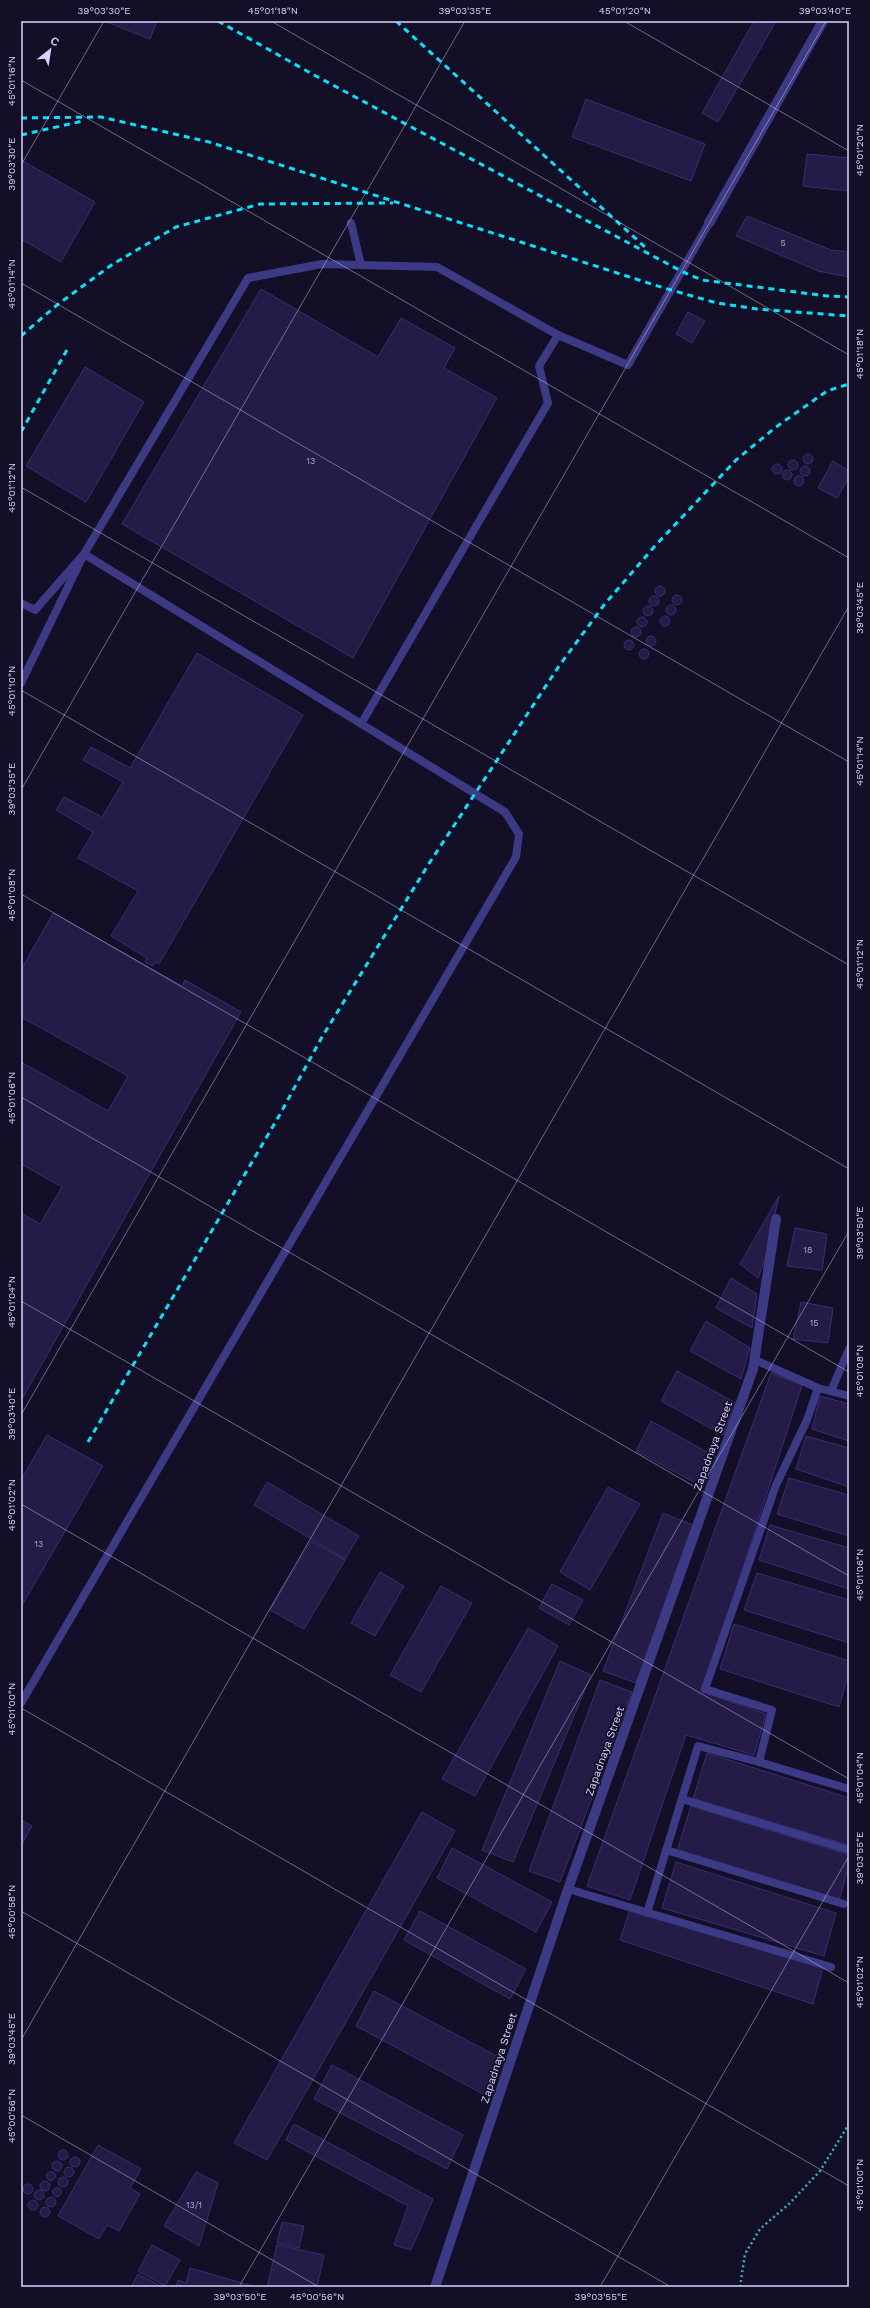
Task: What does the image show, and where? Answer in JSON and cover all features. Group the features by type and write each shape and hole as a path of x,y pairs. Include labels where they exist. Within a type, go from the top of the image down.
{"street":[{"path":"709,223 823,21"},
{"name":"Zapadnaya Street","path":"435,2287 568,1889 755,1360 755,1350 776,1219"}],"lane":[{"path":"351,223 361,265"},
{"path":"21,684 84,554 248,278 322,264 437,267 558,335 628,365 709,223"},
{"path":"361,724 548,403 539,366 558,335"},
{"path":"21,603 35,610 84,554"},
{"path":"21,1703 516,857 519,834 505,812 84,554"},
{"path":"831,1391 849,1349"},
{"path":"755,1360 818,1388 849,1396"},
{"path":"759,1762 772,1710 705,1689 776,1485 807,1420 818,1388"},
{"path":"646,1913 698,1746 759,1762 849,1789"},
{"path":"682,1799 849,1850"},
{"path":"666,1850 844,1904"},
{"path":"568,1889 831,1967"}],"path":[{"path":"740,2287 745,2254 760,2229 789,2204 820,2171 849,2124"}],"building":[{"path":"104,21 157,21 150,39"},
{"path":"754,21 771,21 775,23 718,122 702,113"},
{"path":"586,99 705,144 691,181 572,137"},
{"path":"807,154 849,158 848,191 803,186"},
{"path":"21,160 95,202 61,262 21,239"},
{"path":"747,216 831,250 849,252 849,277 818,271 736,236"},
{"path":"261,289 378,357 401,318 455,348 444,368 497,398 353,658 122,524"},
{"path":"688,312 705,321 692,343 676,334"},
{"path":"85,367 144,402 86,502 26,466"},
{"path":"808,454 813,459 808,464 803,459"},
{"path":"793,460 798,465 793,470 788,465"},
{"path":"833,461 849,471 849,477 837,498 818,488"},
{"path":"777,464 782,469 777,474 772,469"},
{"path":"805,466 810,471 805,476 800,471"},
{"path":"787,470 792,475 787,480 782,475"},
{"path":"799,476 804,481 799,486 794,481"},
{"path":"660,586 665,591 660,596 655,591"},
{"path":"677,595 682,600 677,605 672,600"},
{"path":"654,596 659,601 654,606 649,601"},
{"path":"671,605 676,610 671,615 666,610"},
{"path":"648,606 653,611 648,616 643,611"},
{"path":"665,616 670,621 665,626 660,621"},
{"path":"642,617 647,622 642,627 637,622"},
{"path":"636,627 641,632 636,637 631,632"},
{"path":"651,636 656,641 651,646 646,641"},
{"path":"629,640 634,645 629,650 624,645"},
{"path":"644,649 649,654 644,659 639,654"},
{"path":"197,653 303,715 159,964 155,962 153,966 145,962 147,958 111,936 138,891 78,858 93,832 56,810 64,797 102,817 123,782 83,760 91,747 130,768"},
{"path":"53,913 182,986 185,980 241,1012 21,1401 21,1213 40,1224 62,1187 21,1164 21,1062 108,1111 128,1076 21,1017 21,970"},
{"path":"779,1196 765,1259 758,1278 740,1264"},
{"path":"795,1228 827,1234 822,1270 787,1266"},
{"path":"731,1278 757,1294 752,1328 716,1308"},
{"path":"801,1302 833,1308 828,1343 793,1339"},
{"path":"706,1321 750,1348 741,1379 690,1351"},
{"path":"677,1371 736,1403 723,1435 661,1401"},
{"path":"771,1373 802,1385 703,1692 766,1714 754,1755 686,1735 630,1900 587,1886"},
{"path":"820,1396 849,1404 849,1441 812,1429"},
{"path":"651,1421 718,1458 703,1487 636,1451"},
{"path":"47,1435 103,1466 21,1607 21,1480"},
{"path":"806,1436 849,1448 849,1487 796,1469"},
{"path":"789,1478 849,1495 849,1536 777,1514"},
{"path":"267,1482 359,1536 345,1559 254,1505"},
{"path":"608,1487 640,1504 590,1590 560,1572"},
{"path":"663,1513 693,1525 636,1683 603,1671"},
{"path":"770,1525 849,1548 849,1589 759,1560"},
{"path":"311,1541 345,1560 304,1629 270,1610"},
{"path":"380,1572 404,1586 375,1636 351,1623"},
{"path":"757,1573 849,1600 849,1643 744,1610"},
{"path":"552,1584 583,1600 569,1625 539,1608"},
{"path":"441,1586 472,1603 421,1692 390,1675"},
{"path":"734,1624 849,1661 849,1672 839,1707 720,1669"},
{"path":"528,1628 558,1646 475,1796 442,1779"},
{"path":"560,1661 591,1675 513,1862 482,1850"},
{"path":"600,1680 632,1692 560,1882 529,1871"},
{"path":"707,1753 849,1798 849,1845 693,1799"},
{"path":"691,1806 849,1855 849,1865 839,1900 677,1851"},
{"path":"422,1812 455,1831 267,2160 234,2143"},
{"path":"21,1820 32,1826 21,1846"},
{"path":"452,1848 552,1902 536,1932 437,1878"},
{"path":"676,1862 836,1913 824,1956 662,1908"},
{"path":"630,1909 823,1967 813,2004 620,1940"},
{"path":"420,1911 526,1969 510,1999 404,1940"},
{"path":"374,1991 502,2059 485,2095 356,2026"},
{"path":"332,2065 463,2135 447,2169 314,2099"},
{"path":"294,2124 433,2199 411,2250 394,2245 408,2206 286,2140"},
{"path":"98,2145 141,2169 130,2188 140,2194 119,2231 107,2225 99,2239 58,2216"},
{"path":"63,2150 68,2155 63,2160 58,2155"},
{"path":"75,2157 80,2162 75,2167 70,2162"},
{"path":"57,2161 62,2166 57,2171 52,2166"},
{"path":"69,2167 74,2172 69,2177 64,2172"},
{"path":"51,2171 56,2176 51,2181 46,2176"},
{"path":"196,2172 218,2183 199,2246 164,2226"},
{"path":"63,2177 68,2182 63,2187 58,2182"},
{"path":"45,2181 50,2186 45,2191 40,2186"},
{"path":"28,2184 33,2189 28,2194 23,2189"},
{"path":"57,2187 62,2192 57,2197 52,2192"},
{"path":"39,2190 44,2195 39,2200 34,2195"},
{"path":"51,2197 56,2202 51,2207 46,2202"},
{"path":"33,2200 38,2205 33,2210 28,2205"},
{"path":"45,2207 50,2212 45,2217 40,2212"},
{"path":"282,2222 304,2226 299,2248 277,2243"},
{"path":"152,2245 180,2260 165,2286 138,2271"},
{"path":"277,2245 324,2255 317,2287 267,2287"},
{"path":"190,2268 252,2287 176,2287 178,2280 186,2283"},
{"path":"138,2274 162,2287 131,2287"}],"railway":[{"path":"218,21 314,75 683,272 702,280 827,296 849,297"},
{"path":"396,21 645,247"},
{"path":"21,118 101,117 209,142 664,288 717,303 757,309 849,316"},
{"path":"21,135 83,121"},
{"path":"21,336 57,305 113,264 176,227 260,204 393,203"},
{"path":"21,432 68,348"},
{"path":"88,1442 279,1116 322,1037 430,862 559,666 604,605 654,547 736,460 776,427 827,391 849,384"}]}
